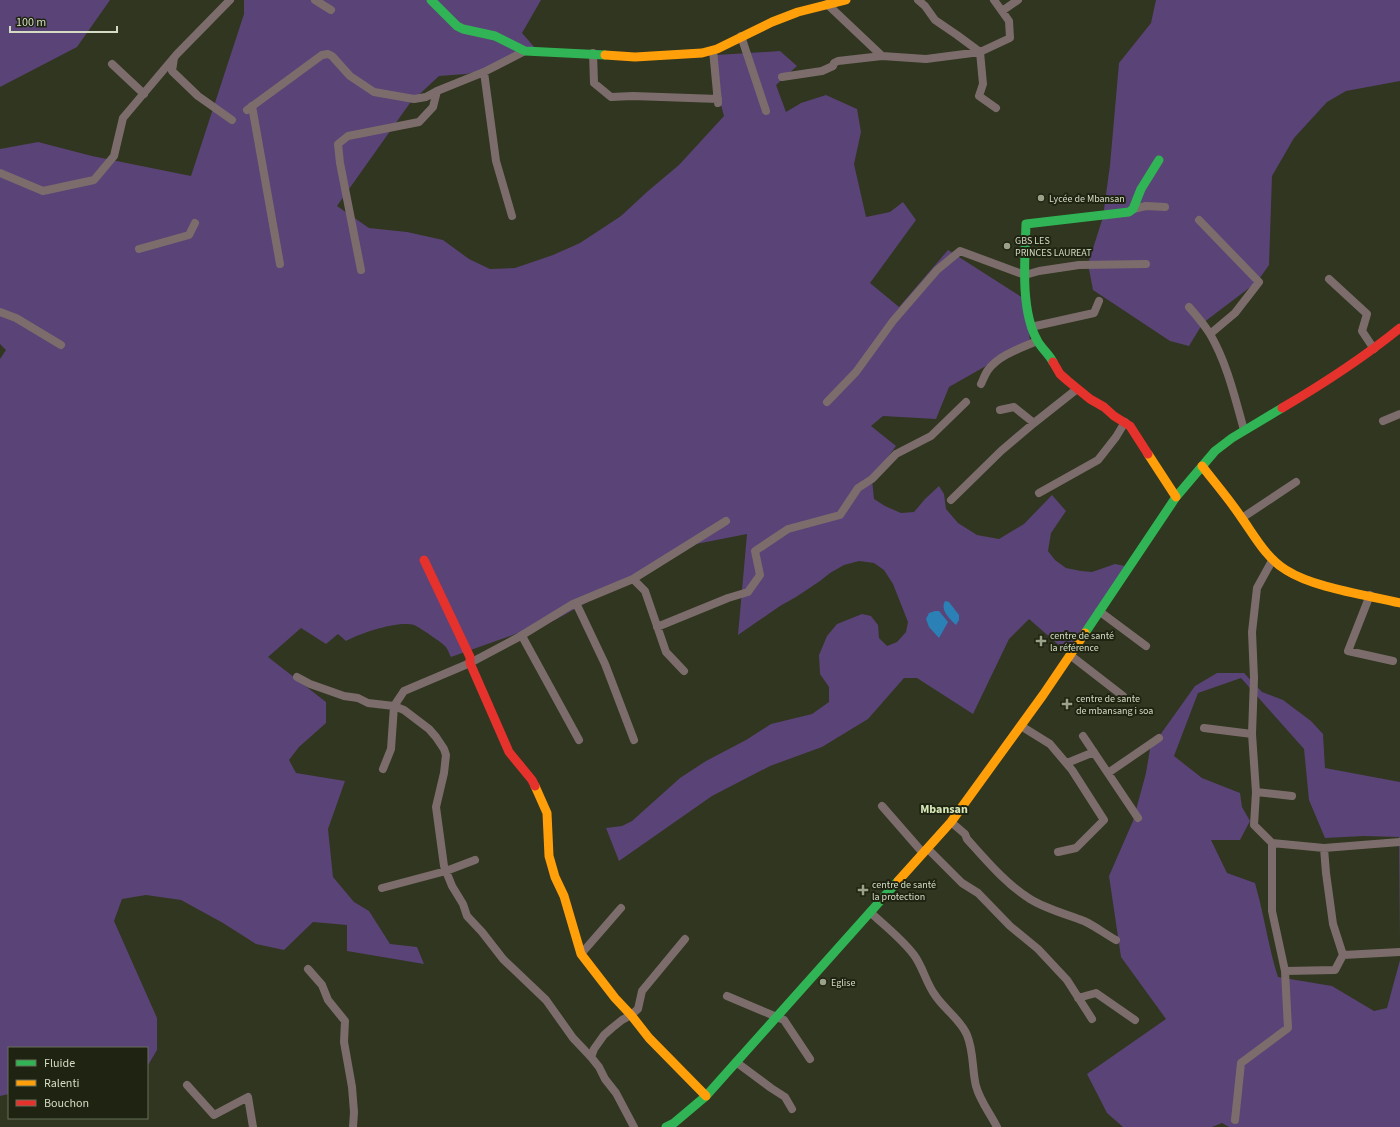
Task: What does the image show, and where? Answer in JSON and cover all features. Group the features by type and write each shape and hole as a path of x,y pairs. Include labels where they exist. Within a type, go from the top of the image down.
{"street":[{"path":"0,173 43,190 94,180 114,156 123,118 174,57 230,0"},
{"path":"315,0 331,10"},
{"path":"431,0 457,26 463,29 495,36 526,51 593,53 635,57 702,53 713,50 792,14 846,0"},
{"path":"918,0 925,6 934,20 958,35 980,52 983,84 979,96 996,108"},
{"path":"782,77 822,71 833,66 834,63 838,61 882,56 926,59 980,52 1010,38 1009,21 994,0"},
{"path":"1002,11 1018,0"},
{"path":"826,4 882,56"},
{"path":"742,36 766,111"},
{"path":"593,53 594,84 611,97 633,96 718,102 713,50"},
{"path":"280,264 250,108 322,55 328,54 332,56 350,76 374,92 414,100 426,97 484,72 526,51"},
{"path":"174,57 172,71 198,96 232,120"},
{"path":"112,64 144,94"},
{"path":"484,72 496,161 512,216"},
{"path":"361,270 340,163 338,144 348,136 419,122 433,107 437,91"},
{"path":"1133,209 1142,189 1159,160"},
{"path":"1165,207 1146,206 1133,209 1124,214 1026,224 1025,275 1027,307 1031,327 1036,341 1051,358 1060,374 1077,389 1130,426 1176,497"},
{"path":"1199,220 1259,282 1235,313 1210,334"},
{"path":"139,249 189,234 195,223"},
{"path":"827,402 856,372 892,321 937,270 960,251 1025,275 1039,271 1079,265 1146,264"},
{"path":"1329,279 1367,314 1362,331 1374,350"},
{"path":"1031,327 1094,313 1098,301"},
{"path":"1189,306 1210,334 1226,372 1244,430"},
{"path":"0,312 16,318 60,345"},
{"path":"672,1126 706,1096 951,822 1070,656 1176,497 1215,451 1244,430 1305,395 1374,350 1400,328"},
{"path":"981,384 988,370 993,365 1007,355 1036,341"},
{"path":"951,500 1001,451 1077,389"},
{"path":"657,627 728,598 748,592 760,575 755,550 788,528 840,515 858,488 872,479 896,454 931,436 966,402"},
{"path":"1000,410 1014,408 1034,423"},
{"path":"1383,421 1400,414"},
{"path":"1039,493 1098,460 1116,437 1125,422"},
{"path":"1202,466 1260,544 1272,559 1285,570 1325,586 1400,603"},
{"path":"1242,518 1296,482"},
{"path":"384,769 391,749 394,706 404,691 470,663 522,636 576,603 633,579 726,522"},
{"path":"1272,559 1257,588 1252,632 1254,678 1252,734 1256,792 1254,825 1272,843 1324,848 1400,842"},
{"path":"424,560 470,657 470,663 508,752 532,780 547,813 549,856 555,877 564,896 581,954 615,998 649,1038 706,1096"},
{"path":"633,579 645,591 666,652 684,671"},
{"path":"1370,596 1348,651 1393,661"},
{"path":"576,603 605,664 634,740"},
{"path":"1099,611 1146,646"},
{"path":"522,636 579,740"},
{"path":"1070,656 1123,696"},
{"path":"297,677 310,684 344,696 358,698 368,703 394,706 404,710 429,728 444,749 446,755 444,773 436,807 444,866 452,886 463,904 467,916 482,932 503,959 546,1000 573,1038 591,1056 605,1079 616,1093 634,1127"},
{"path":"1021,726 1050,744 1067,763 1104,820 1076,848 1058,852"},
{"path":"1204,728 1252,734"},
{"path":"1083,736 1138,818"},
{"path":"1108,773 1159,738"},
{"path":"1067,763 1094,752"},
{"path":"1256,792 1292,796"},
{"path":"882,806 926,851 962,883 978,893 1010,926 1038,949 1067,980 1092,1019"},
{"path":"951,822 965,834 967,840 997,871 1015,888 1030,899 1085,922 1116,940"},
{"path":"1235,1120 1242,1064 1288,1028 1285,971 1272,912 1272,843"},
{"path":"1285,971 1335,970 1343,955 1333,924 1324,848"},
{"path":"382,888 446,871 475,860"},
{"path":"581,954 621,908"},
{"path":"870,912 902,941 913,954 934,994 964,1029 968,1036 975,1085 978,1095 997,1127"},
{"path":"591,1056 604,1035 638,1009 642,991 685,939"},
{"path":"1343,955 1400,952"},
{"path":"308,968 322,985 328,1000 345,1021 344,1042 352,1087 354,1112 353,1127"},
{"path":"1078,998 1096,993 1135,1020"},
{"path":"727,996 784,1020 810,1059"},
{"path":"736,1062 766,1085 785,1097 792,1109"},
{"path":"187,1085 214,1115 248,1097 253,1127"}],"shaded area":[{"path":"0,0 110,0 77,47 0,87"},
{"path":"244,0 541,0 522,33 535,48 504,65 466,74 439,76 410,103 337,206 369,228 407,232 443,240 469,259 490,269 515,268 553,255 580,243 621,216 679,165 724,116 715,83 716,55 780,51 797,66 776,85 786,112 801,103 826,95 857,109 861,132 854,164 866,217 890,212 903,202 916,220 870,283 899,307 948,250 1026,300 1030,341 949,387 936,419 883,416 871,426 896,446 872,479 874,499 901,513 914,512 939,486 944,494 946,509 958,523 977,535 999,539 1024,524 1052,495 1066,511 1051,533 1048,551 1055,560 1066,568 1081,571 1092,572 1115,564 1130,567 1069,654 1029,619 1009,639 973,714 917,678 904,678 868,719 822,747 770,766 712,796 619,861 606,828 622,826 632,821 680,778 706,761 746,740 771,724 812,714 829,702 829,687 820,674 819,655 827,636 837,624 862,614 871,616 878,625 879,638 887,646 897,642 906,632 908,622 893,584 884,570 874,563 859,561 844,565 738,635 747,534 691,545 555,620 451,657 443,644 414,625 399,624 380,628 360,634 346,641 338,634 326,644 301,628 268,657 326,702 326,723 299,747 289,760 296,773 345,781 328,829 333,877 354,902 369,911 390,944 417,947 424,964 347,951 347,925 313,922 284,950 256,944 223,923 181,900 146,895 122,899 114,921 157,1018 157,1050 148,1065 148,1047 8,1047 8,1094 0,1096 0,359 6,350 0,344 0,149 38,142 92,156 191,176 244,14"},
{"path":"1156,0 1400,0 1400,81 1346,91 1327,102 1294,138 1272,176 1269,265 1257,282 1203,323 1189,346 1170,341 1093,290 1088,264 1103,217 1110,165 1119,63 1151,23"},
{"path":"1217,673 1244,673 1262,692 1283,700 1311,721 1323,734 1325,768 1400,782 1400,943 1399,837 1364,836 1325,838 1309,800 1304,749 1241,678 1198,693 1174,756 1202,778 1240,793 1242,807 1250,821 1240,840 1211,840 1227,873 1255,883 1271,954 1278,977 1332,986 1374,1011 1387,1008 1400,960 1400,1127 1229,1127 1222,1123 1212,1127 1123,1127 1107,1113 1087,1074 1166,1019 1121,957 1109,876 1133,821 1146,773 1150,749 1195,686"}],"water":[{"path":"945,601 949,602 959,615 959,620 956,625 944,611"},
{"path":"939,611 948,622 939,638 929,627 926,619 929,613"}],"traffic: fast":[{"path":"431,0 457,26 463,29 495,36 525,51 605,55"},
{"path":"1053,362 1037,340 1028,314 1025,283 1026,224 1129,212 1133,209 1141,189 1159,160"},
{"path":"1085,633 1176,497 1215,451 1232,438 1282,408"},
{"path":"666,1127 674,1123 706,1096 898,881"}],"traffic: slow":[{"path":"605,55 635,57 702,53 717,49 772,22 798,12 846,0"},
{"path":"1148,454 1176,497"},
{"path":"1202,466 1232,504 1266,553 1286,570 1311,582 1400,603"},
{"path":"898,881 951,822 1043,695 1085,633"},
{"path":"535,786 547,813 549,856 555,877 564,896 581,954 615,998 649,1038 706,1096"}],"traffic: jam":[{"path":"1282,408 1313,390 1372,350 1400,328"},
{"path":"1053,362 1060,374 1068,381 1090,399 1104,407 1114,416 1130,426 1148,454"},
{"path":"424,560 470,657 470,663 509,752 532,780 535,786"}],"place":[{"name":"Lycée de Mbansan","path":"1041,198"},
{"name":"GBS LES PRINCES LAUREAT","path":"1007,246"},
{"name":"centre de santé la référence","path":"1041,641"},
{"name":"centre de sante de mbansang i soa","path":"1067,704"},
{"name":"centre de santé la protection","path":"863,890"},
{"name":"Eglise","path":"823,982"}],"district":[{"name":"Mbansan","path":"944,809"}]}
